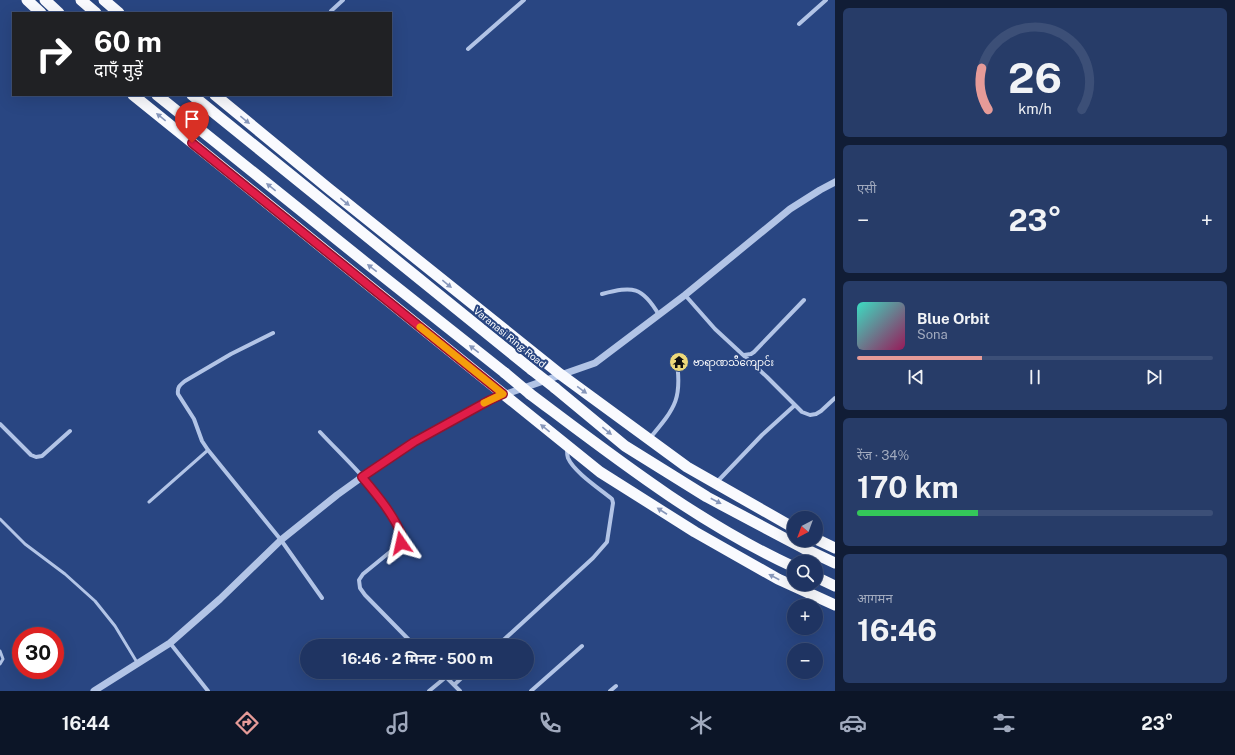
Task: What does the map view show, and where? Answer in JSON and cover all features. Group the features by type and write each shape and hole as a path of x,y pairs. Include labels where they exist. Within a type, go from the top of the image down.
{"highway":[{"path":"27,0 40,12"},
{"path":"45,0 58,12"},
{"path":"81,0 95,12"},
{"path":"104,0 118,12"},
{"path":"134,96 600,472 695,532 778,579 835,605"},
{"path":"158,96 530,394 591,440 678,502 769,556 787,564"},
{"name":"Varanasi Ring Road","path":"193,96 626,446 708,497 803,548 835,563"},
{"path":"216,96 328,188 560,374 687,467 787,524"},
{"path":"823,542 835,548"},
{"path":"823,580 835,586"}],"street":[{"path":"331,11 343,0"},
{"path":"468,48 524,0"},
{"path":"799,24 826,0"},
{"path":"94,691 170,643 220,599 281,540 362,477 414,442 490,400 503,394 595,363 685,295 790,209 835,182"},
{"path":"602,294 621,289 632,289 641,292 652,302 659,315"},
{"path":"685,295 715,329 802,412 810,415 816,414 822,411 835,398"},
{"path":"743,355 754,352 804,300"},
{"path":"273,333 231,354 179,386 178,394 194,418 202,441 208,450 281,540 322,598"},
{"path":"649,440 672,410 679,392 676,356"},
{"path":"716,484 762,435 796,405"},
{"path":"0,424 31,455 36,457 42,456 70,430"},
{"path":"320,432 378,496 398,526 403,538 401,543 363,574 359,580 360,588 365,595 408,639"},
{"path":"505,639 593,558 607,542 613,503 612,499 573,466 568,458 566,445"},
{"path":"170,643 208,691"},
{"path":"531,691 582,646"},
{"path":"429,691 444,679"},
{"path":"448,679 460,691"},
{"path":"454,685 460,679"},
{"path":"610,691 616,686"}],"lane":[{"path":"149,502 208,450"},
{"path":"0,519 25,544 65,574 95,601 115,626 138,664"},
{"path":"0,651 3,659 0,664"}],"slow traffic":[{"path":"420,327 503,394 484,403"}],"place":[{"name":"ဗာရာဏသီကျောင်း","path":"679,362"}],"route":[{"path":"192,143 503,394 414,442 362,477 378,496 398,526 403,538 401,543"}]}
